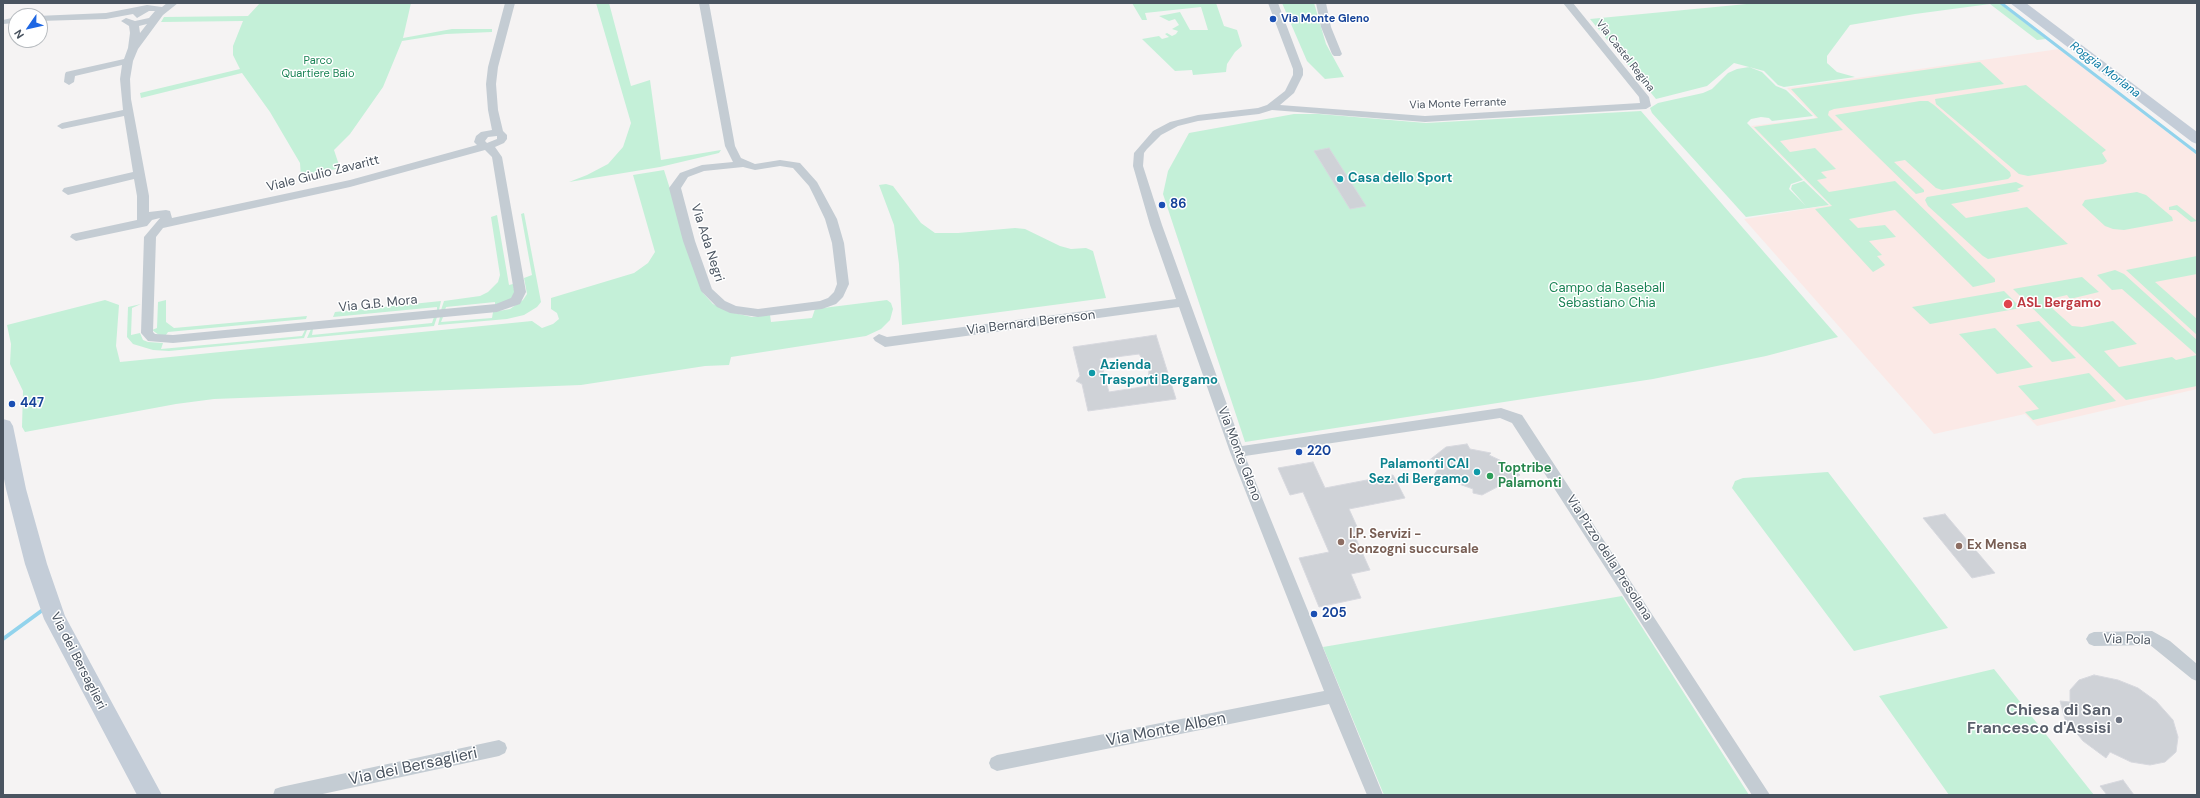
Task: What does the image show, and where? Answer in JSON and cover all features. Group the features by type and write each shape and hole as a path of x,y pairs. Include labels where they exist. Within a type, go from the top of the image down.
{"street":[{"path":"150,249 145,241 143,196 125,79 128,61 133,48 135,33 133,24 135,17 156,3"},
{"path":"133,48 159,15 173,3"},
{"path":"499,137 493,110 491,84 493,67 510,3"},
{"path":"704,3 730,146 737,160 743,164"},
{"path":"1271,108 1289,92 1298,75 1273,3"},
{"path":"1321,3 1326,27 1337,54"},
{"name":"Via Castel Regina","path":"1568,3 1644,97 1646,106"},
{"path":"2017,3 2197,139"},
{"path":"48,18 106,16 156,7 160,9 159,15"},
{"path":"106,16 133,24 159,15"},
{"path":"70,82 70,74 128,61"},
{"name":"Via Monte Ferrante","path":"1271,108 1426,119 1646,106"},
{"name":"Via Monte Gleno","path":"1271,108 1245,113 1198,118 1174,124 1157,133 1139,152 1139,172 1238,452 1334,696 1375,795"},
{"path":"493,110 484,141 494,151 497,157"},
{"path":"62,126 129,112"},
{"name":"Viale Giulio Zavaritt","path":"76,237 161,219 198,216 350,183 453,154 484,141 499,137"},
{"name":"Via G.B. Mora","path":"150,249 147,333 152,338 161,339 507,306 516,301 520,292 497,157 500,153 499,137"},
{"name":"Via Ada Negri","path":"702,168 743,164 755,167 780,163 794,164 813,184 831,219 838,243 843,284 840,294 832,301 822,305 758,313 734,310 715,300 707,291 692,248 676,188 684,175 702,168 726,155 730,146"},
{"path":"68,191 140,174"},
{"path":"143,196 161,219 150,237 150,249"},
{"name":"Via Bernard Berenson","path":"879,338 885,342 1184,302"},
{"name":"Via Pizzo della Presolana","path":"1238,452 1501,413 1517,419 1762,795"},
{"name":"Via dei Bersaglieri","path":"3,426 24,519 55,619 150,795"},
{"name":"Via Pola","path":"2094,639 2152,638 2165,646 2197,674"},
{"name":"Via Monte Alben","path":"998,763 1334,696"},
{"name":"Via dei Bersaglieri","path":"281,795 499,748"}],"shaded area":[{"name":"ASL Bergamo","path":"2059,49 2197,155 2197,389 2037,426 2025,414 1934,434 1744,219 1830,205 1751,126 1816,118 1787,88"}],"green space":[{"name":"Parco Quartiere Baio","path":"260,3 411,3 403,38 452,29 492,29 492,32 446,34 402,41 383,87 350,134 334,150 340,168 301,177 300,163 270,112 242,73 141,98 140,93 240,69 233,55 233,46 243,21 161,22 164,17 248,16"},
{"path":"596,3 609,3 631,86 650,80 661,160 721,150 719,153 660,167 569,182 608,164 623,147 631,123"},
{"path":"1132,3 1216,3 1224,26 1237,30 1242,46 1235,52 1227,64 1226,72 1193,75 1192,70 1175,71 1142,39 1159,36 1162,39 1169,37 1165,34 1167,33 1172,36 1176,34 1178,31 1172,29 1179,25 1175,19 1169,21 1159,16 1180,12 1190,30 1208,30 1201,7 1145,13 1147,20 1142,20"},
{"path":"1282,3 1314,3 1326,44 1344,77 1325,79 1307,61"},
{"path":"1757,3 1999,3 2046,39 2037,40 1990,4 1915,14 1850,25 1827,56 1827,63 1837,72 1855,77 1784,87 1778,85 1764,71 1734,63 1707,86 1656,99 1590,19"},
{"path":"1980,62 2004,84 1834,109 1829,111 1828,115 1843,130 1780,141 1790,152 1815,148 1836,169 1821,172 1827,178 1817,180 1829,192 1895,181 1995,279 1995,282 1973,287 1895,210 1849,219 1858,228 1885,225 1896,237 1869,241 1882,255 1877,256 1885,265 1873,272 1815,209 1832,206 1754,127 1818,118 1791,89"},
{"path":"1749,67 1762,72 1776,86 1786,90 1813,116 1772,121 1769,118 1761,117 1751,119 1747,123 1803,180 1791,184 1789,189 1806,206 1791,189 1792,185 1804,181 1829,205 1746,217 1652,113 1650,108 1658,103 1703,93 1712,89 1728,73 1737,69"},
{"path":"2026,85 2106,150 2102,153 2107,161 2103,164 2028,176 2019,174 1936,104 1935,99"},
{"path":"1928,101 1934,105 2010,172 2011,176 2008,179 1942,190 1936,188 1905,160 1894,162 1924,190 1924,192 1916,194 1835,115"},
{"name":"Campo da Baseball Sebastiano Chia","path":"1641,111 1838,337 1766,356 1653,379 1245,442 1163,194 1168,171 1189,133 1294,114 1319,114 1426,123"},
{"path":"664,170 703,293 713,304 730,312 752,317 770,315 771,322 812,318 815,309 887,300 891,303 893,309 890,320 881,329 866,336 731,357 729,365 705,366 581,385 214,399 176,404 25,432 22,427 23,391 10,364 11,344 7,325 105,300 119,305 116,346 120,362 532,321 542,328 553,324 559,319 557,313 551,309 551,298 634,273 648,263 655,252 633,175"},
{"path":"2016,182 2024,186 2017,189 2020,191 1951,204 1966,218 2027,207 2068,244 1988,259 1928,206 1925,200 1927,197"},
{"path":"886,184 893,186 921,223 935,233 958,233 1015,228 1025,229 1060,246 1071,249 1086,248 1093,251 1106,298 902,325 899,264 894,225 879,185"},
{"path":"2137,192 2146,195 2172,217 2173,221 2124,230 2113,229 2105,226 2082,205 2085,200"},
{"path":"2177,205 2197,221 2191,222 2176,210 2169,210 2169,207"},
{"path":"524,213 541,302 537,307 524,315 507,319 438,325 440,317 443,317 441,322 492,318 493,312 510,309 523,300 527,294 524,278 532,275 521,214"},
{"path":"497,215 509,285 513,284 515,295 512,299 495,305 495,302 446,307 445,310 441,310 444,301 480,296 488,292 498,282 500,275 491,217"},
{"path":"2197,256 2197,274 2155,282 2197,319 2197,335 2126,270"},
{"path":"2115,270 2124,274 2197,340 2197,355 2122,289 2112,290 2097,275"},
{"path":"2082,277 2099,292 2070,299 2067,295 2050,299 2049,302 2053,309 2072,326 2082,327 2113,321 2137,344 2104,351 2119,367 2172,357 2176,360 2197,355 2197,386 2126,400 2013,289"},
{"path":"2004,291 2021,308 1930,324 1912,307"},
{"path":"166,300 166,322 174,328 307,316 306,319 168,332 166,335 159,335 152,330 157,328 158,302"},
{"path":"441,301 439,310 437,310 437,307 333,317 335,312"},
{"path":"141,304 132,308 131,335 140,333 143,340 148,342 163,343 161,349 302,336 305,330 307,330 304,338 169,351 153,350 133,344 127,337 128,307"},
{"path":"434,317 437,317 434,326 307,338 311,329 313,329 312,335 432,323"},
{"path":"2039,321 2076,358 2052,362 2016,325"},
{"path":"1995,328 2033,367 1997,374 1959,334"},
{"path":"2089,373 2116,401 2033,420 2025,412 2039,409 2018,386"},
{"path":"1828,472 1948,628 1854,651 1732,488 1735,481 1743,478"},
{"path":"1622,596 1749,795 1384,795 1323,647"},
{"path":"1994,669 2094,795 1949,795 1879,696"}],"building":[{"name":"Casa dello Sport","path":"1329,148 1366,206 1350,209 1314,151"},
{"name":"Azienda Trasporti Bergamo","path":"1156,335 1176,399 1088,411 1082,384 1076,381 1080,376 1073,347","holes":["1139,354 1149,369 1148,386 1109,392 1100,359"]},
{"name":"Palamonti CAI Sez. di Bergamo","path":"1467,444 1470,449 1491,453 1489,455 1508,464 1520,475 1482,495 1473,493 1473,489 1434,475 1438,469 1427,462 1446,447"},
{"name":"I.P. Servizi - Sonzogni succursale","path":"1313,462 1325,488 1393,475 1405,498 1349,509 1359,531 1353,532 1370,570 1351,574 1361,598 1319,607 1299,558 1329,552 1303,492 1290,495 1278,468"},
{"name":"Ex Mensa","path":"1945,514 1995,573 1972,578 1923,518"},
{"name":"Chiesa di San Francesco d'Assisi","path":"2094,675 2118,680 2138,688 2156,701 2173,720 2178,737 2176,752 2165,762 2150,765 2131,762 2110,752 2106,758 2083,741 2065,719 2060,701 2070,702 2070,690 2079,680"},
{"path":"2123,780 2134,795 2107,795 2100,786"}],"waterway":[{"name":"Roggia Morlana","path":"2001,3 2197,153"},
{"path":"3,639 44,609"}],"place":[{"name":"Via Monte Gleno","path":"1273,19"},
{"name":"Casa dello Sport","path":"1340,179"},
{"name":"86","path":"1162,205"},
{"name":"ASL Bergamo","path":"2008,304"},
{"name":"Azienda Trasporti Bergamo","path":"1092,373"},
{"name":"447","path":"12,404"},
{"name":"220","path":"1299,452"},
{"name":"Palamonti CAI Sez. di Bergamo","path":"1477,472"},
{"name":"Toptribe Palamonti","path":"1490,476"},
{"name":"I.P. Servizi - Sonzogni succursale","path":"1341,542"},
{"name":"Ex Mensa","path":"1959,546"},
{"name":"205","path":"1314,614"},
{"name":"Chiesa di San Francesco d'Assisi","path":"2119,720"}]}
